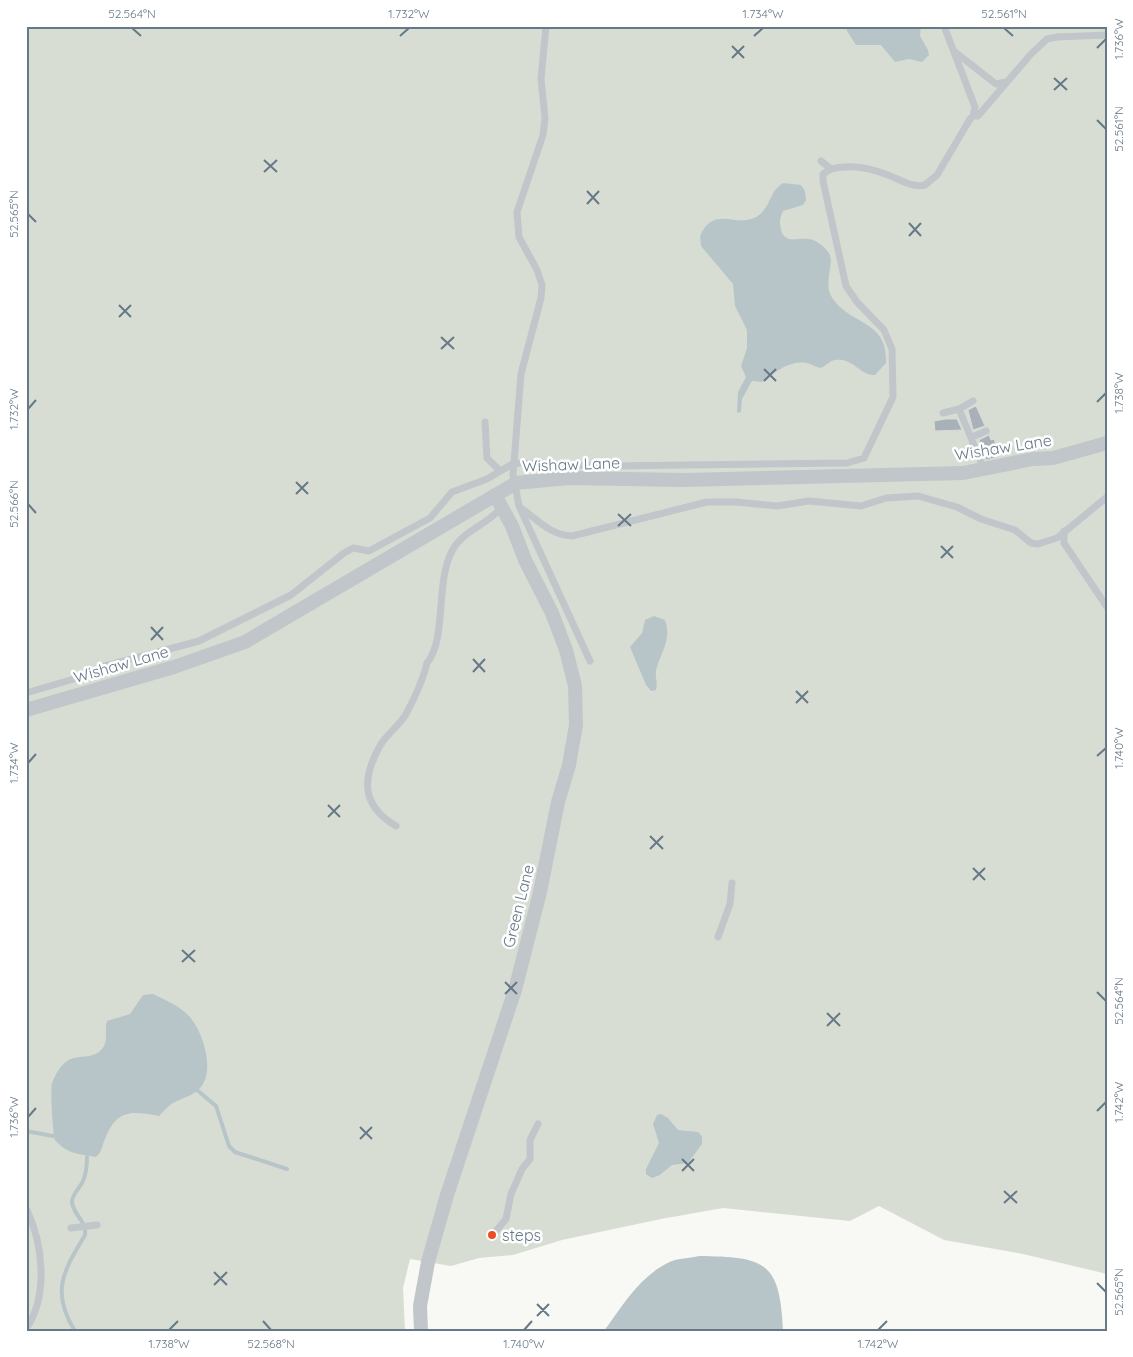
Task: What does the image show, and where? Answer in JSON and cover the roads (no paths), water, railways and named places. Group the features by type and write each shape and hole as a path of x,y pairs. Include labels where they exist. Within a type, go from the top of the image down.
{"street":[{"name":"Wishaw Lane","path":"26,710 174,667 245,642 498,501 516,483 568,478 683,480 808,475 901,476 963,473 1033,459 1053,458 1107,443"},
{"name":"Green Lane","path":"421,1331 420,1306 428,1262 447,1196 515,990 545,868 558,802 569,765 576,724 575,686 572,668 563,641 525,560 512,526 498,501"}],"lane":[{"path":"546,26 541,79 545,118 543,135 520,201 517,225 523,248 537,270 542,284 541,298 521,374 513,475 519,506 590,661"},
{"path":"944,26 979,108"},
{"path":"823,174 831,168 846,166 867,169 909,184 925,185 937,175 979,108 998,87 1006,82 1040,44 1047,39 1107,35"},
{"path":"954,51 998,87"},
{"path":"959,64 963,60 970,63"},
{"path":"26,693 84,676 104,666 199,641 291,594 353,548 369,551 377,544 416,526 438,510 452,492 487,478 514,462 610,466 847,463 864,458 893,397 892,349 884,330 857,302 846,286 830,218 821,160 831,168"},
{"path":"943,413 959,409 973,401"},
{"path":"959,409 972,436 984,470"},
{"path":"484,422 487,458 499,470"},
{"path":"972,436 986,431"},
{"path":"519,506 550,531 572,536 706,502 736,502 777,506 809,501 861,506 886,498 918,496 945,502 981,519 1006,526 1031,543 1047,542 1107,497"},
{"path":"396,826 378,814 369,799 369,770 382,743 406,714 431,658 437,636 443,576 452,551 461,538 488,520 498,501"},
{"path":"1064,531 1064,543 1107,607"},
{"path":"718,937 730,904 732,883"},
{"path":"496,1231 506,1219 511,1194 522,1169 530,1159 530,1140 538,1124"},
{"path":"26,1208 38,1237 42,1266 35,1308 26,1329"},
{"path":"71,1228 97,1225"}],"waterway":[{"path":"197,1090 216,1106 229,1146 235,1152 287,1169"},
{"path":"26,1131 53,1136"},
{"path":"75,1331 67,1317 62,1293 66,1270 85,1235 84,1226 72,1202 73,1196 82,1184 87,1157"}],"place":[{"name":"steps","path":"492,1235"}]}
